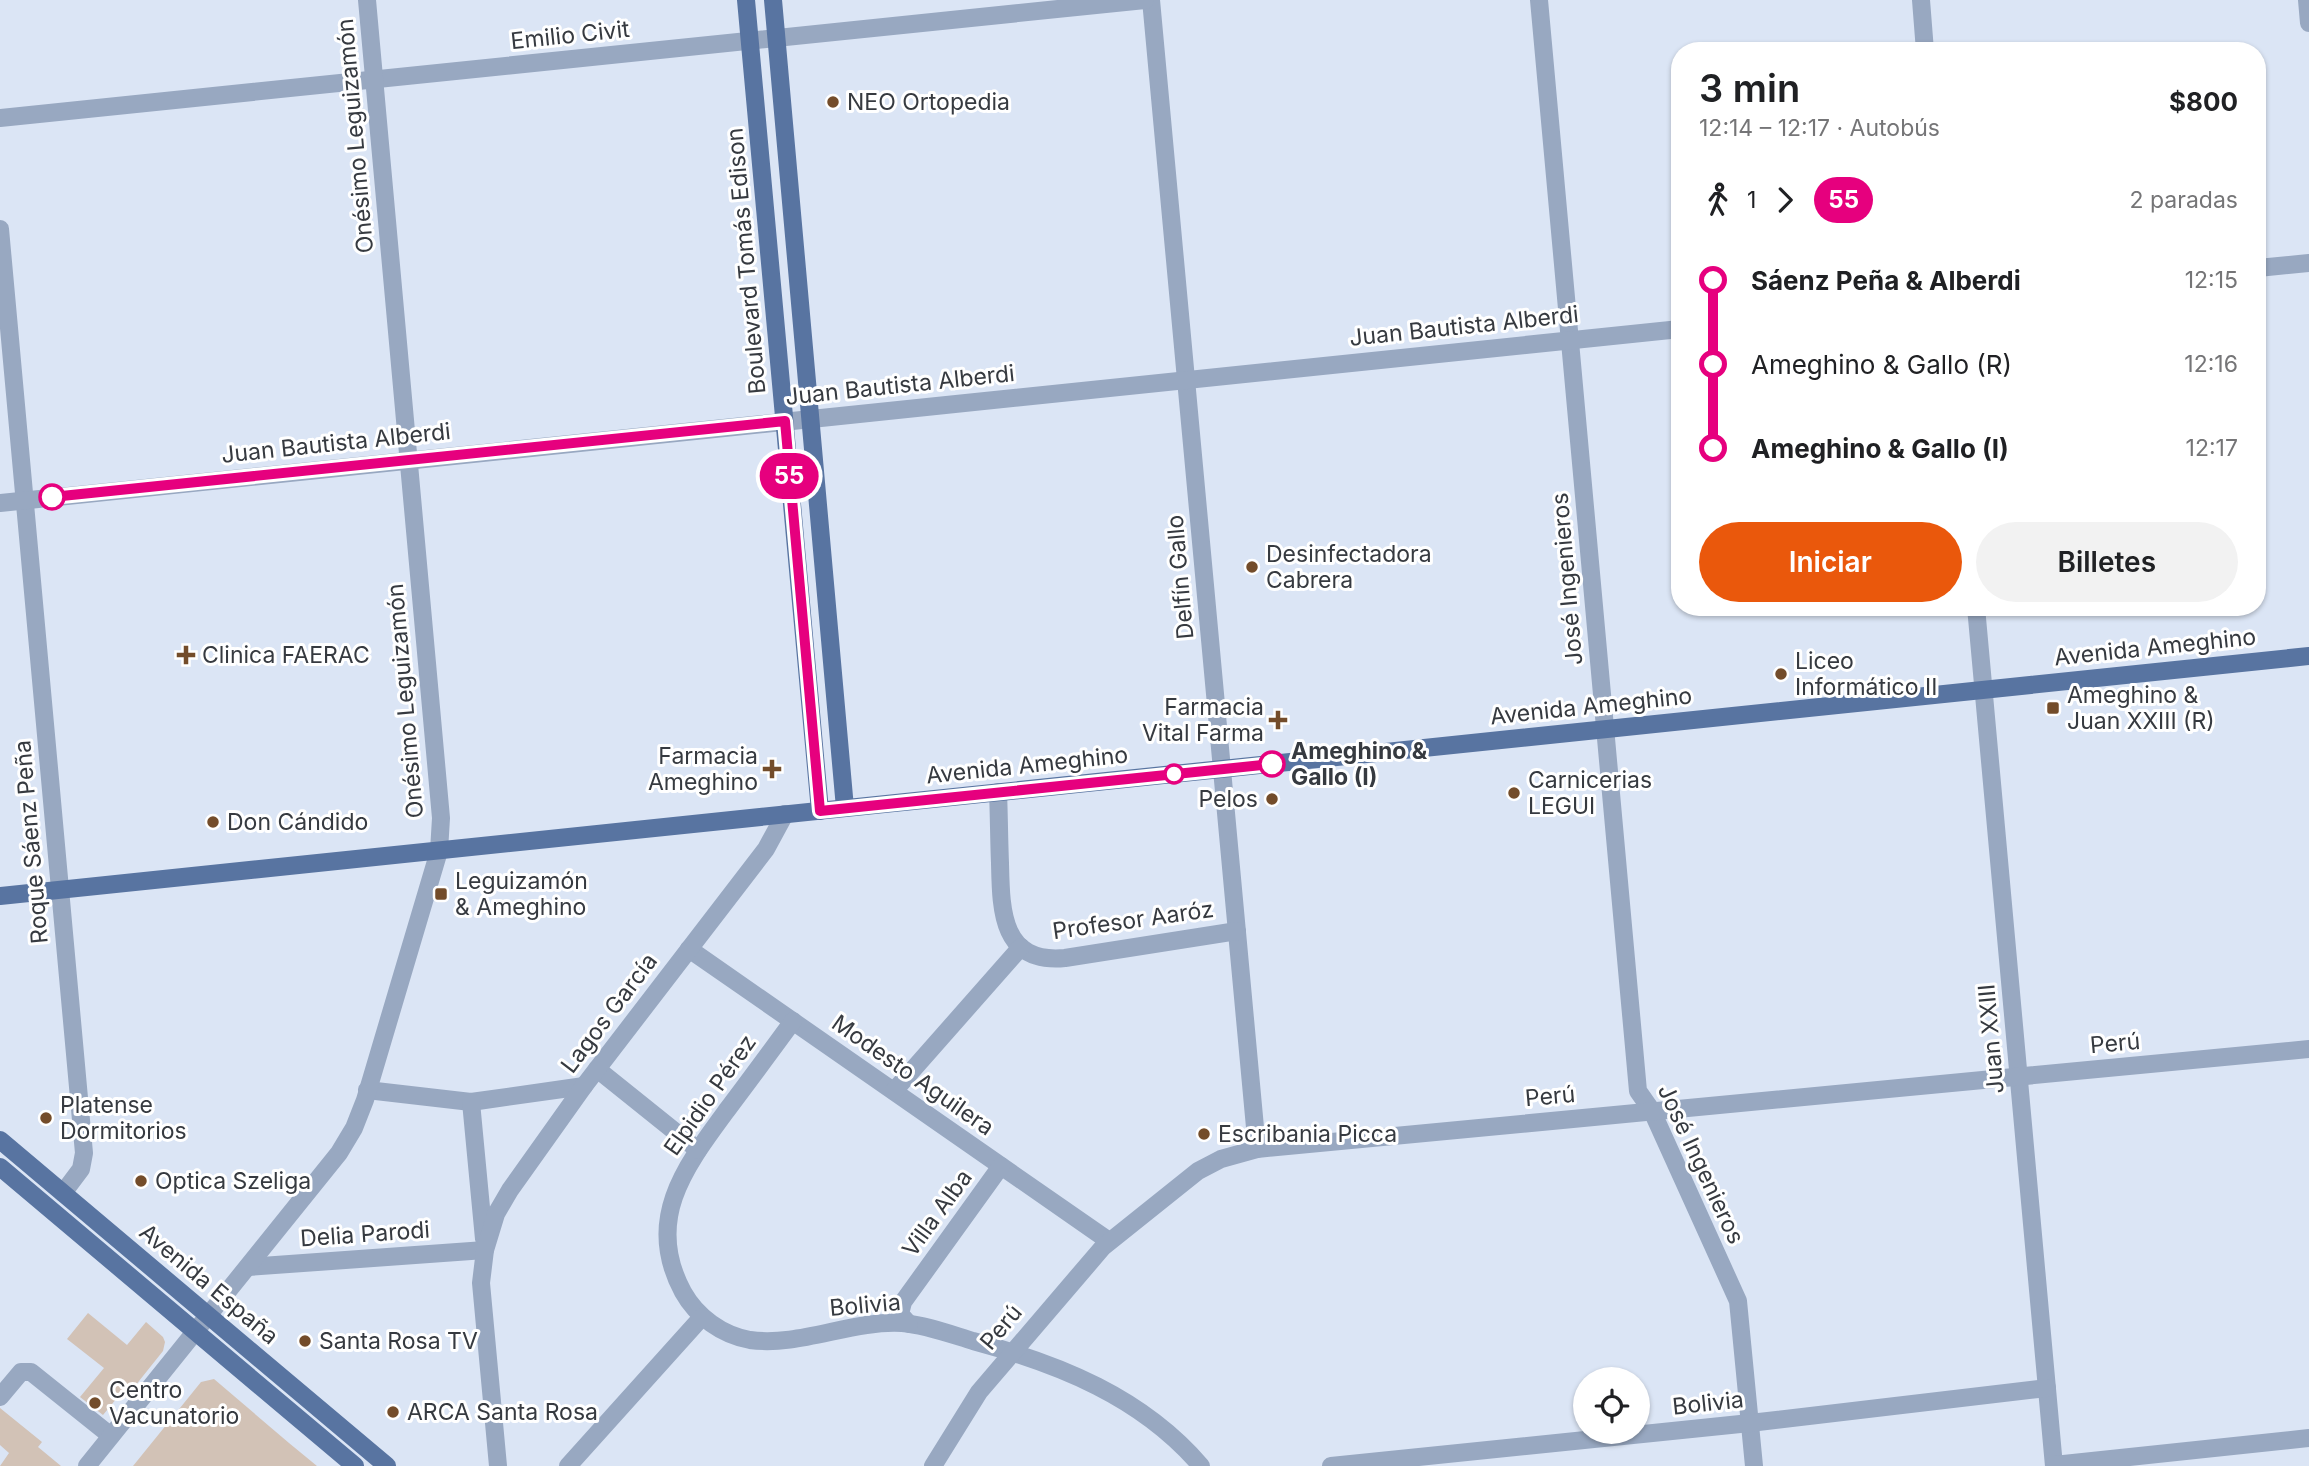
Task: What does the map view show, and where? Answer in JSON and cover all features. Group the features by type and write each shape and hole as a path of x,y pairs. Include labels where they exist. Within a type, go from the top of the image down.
{"main road":[{"name":"Boulevard Tomás Edison","path":"746,0 820,811"},
{"path":"773,0 845,808"},
{"name":"Avenida Ameghino","path":"0,896 2309,656"},
{"name":"Avenida España","path":"0,1140 387,1466"},
{"path":"7,1173 50,1198 56,1198 63,1193"},
{"name":"Avenida España","path":"7,1173 355,1466"}],"street":[{"name":"Onésimo Leguizamón","path":"87,1466 248,1268 344,1145 354,1128 368,1090 439,850 441,818 367,0"},
{"name":"Emilio Civit","path":"0,118 1145,0"},
{"name":"Delfín Gallo","path":"1151,0 1257,1149"},
{"name":"José Ingenieros","path":"1539,0 1638,1091 1653,1111 1738,1301 1754,1466"},
{"path":"1921,0 1925,42"},
{"path":"2307,0 2309,23"},
{"name":"Roque Sáenz Peña","path":"0,229 84,1153 81,1169 63,1193"},
{"path":"2266,267 2309,263"},
{"name":"Juan Bautista Alberdi","path":"0,503 1671,330"},
{"name":"Juan XXIII","path":"1977,616 2054,1465"},
{"path":"998,792 1002,912 1010,935 1021,947"},
{"name":"Lagos García","path":"485,1250 496,1214 506,1197 584,1086 768,846 785,814"},
{"name":"Profesor Aaróz","path":"894,1091 1021,947 1041,957 1058,958 1237,931"},
{"name":"Modesto Aguilera","path":"689,949 1109,1241"},
{"name":"Elpidio Pérez","path":"702,1317 687,1300 676,1278 669,1254 667,1230 670,1207 677,1186 698,1150 793,1021"},
{"name":"Perú","path":"933,1466 968,1408 1087,1263 1109,1241 1198,1171 1222,1158 1257,1149 2309,1049"},
{"path":"597,1069 698,1150"},
{"path":"368,1090 471,1102 584,1086"},
{"name":"Lagos García","path":"471,1102 485,1250 482,1291 498,1465"},
{"name":"Villa Alba","path":"909,1324 900,1314 903,1302 1001,1166"},
{"name":"Delia Parodi","path":"248,1268 485,1250"},
{"path":"568,1466 702,1317"},
{"name":"Bolivia","path":"702,1317 728,1333 757,1340 887,1324 909,1324 1013,1352 1068,1371 1122,1400 1171,1436 1201,1466"},
{"path":"0,1397 21,1372 31,1372 111,1436"},
{"name":"Bolivia","path":"1331,1466 1750,1423 2047,1388"},
{"path":"2054,1465 2309,1438"}],"building":[{"path":"88,1313 127,1345 146,1322 165,1342 163,1351 131,1391 126,1387 103,1415 80,1397 104,1368 67,1339"},
{"path":"214,1379 317,1466 133,1466 201,1382"},
{"path":"0,1408 42,1442 38,1447 61,1466 0,1466 9,1453 0,1445"}],"bus line":[{"name":"55","path":"52,497 785,421 820,811 1272,764"}],"place":[{"name":"NEO Ortopedia","path":"833,102"},
{"name":"Desinfectadora Cabrera","path":"1252,567"},
{"name":"Clinica FAERAC","path":"186,655"},
{"name":"Liceo Informático II","path":"1781,674"},
{"name":"Ameghino & Juan XXIII (R)","path":"2053,708"},
{"name":"Farmacia Vital Farma","path":"1278,720"},
{"name":"Ameghino & Gallo (I)","path":"1272,764"},
{"name":"Farmacia Ameghino","path":"772,769"},
{"name":"Carnicerias LEGUI","path":"1514,793"},
{"name":"Pelos","path":"1272,799"},
{"name":"Don Cándido","path":"213,822"},
{"name":"Leguizamón & Ameghino","path":"441,894"},
{"name":"Platense Dormitorios","path":"46,1118"},
{"name":"Escribania Picca","path":"1204,1134"},
{"name":"Optica Szeliga","path":"141,1181"},
{"name":"Santa Rosa TV","path":"305,1341"},
{"name":"Centro Vacunatorio","path":"95,1403"},
{"name":"ARCA Santa Rosa","path":"393,1412"}]}
